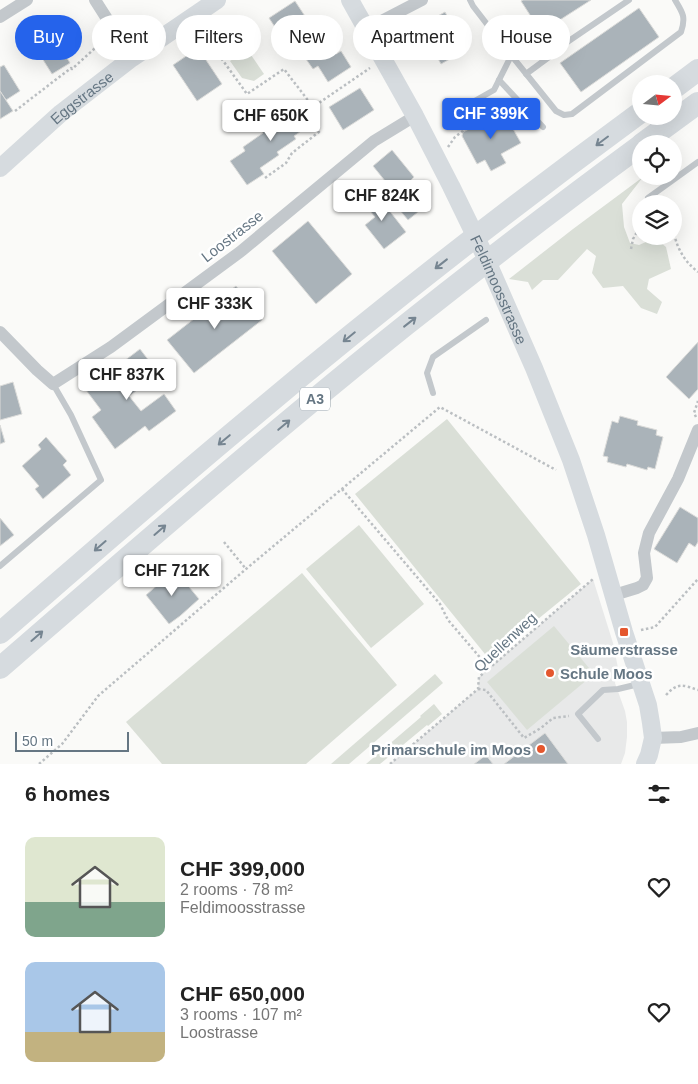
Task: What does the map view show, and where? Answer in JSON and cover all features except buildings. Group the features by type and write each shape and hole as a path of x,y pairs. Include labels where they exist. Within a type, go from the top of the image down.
{"highway":[{"path":"682,82 698,70"},
{"name":"A3","path":"654,135 698,103"},
{"name":"A3","path":"0,633 246,421 468,243 632,119"},
{"name":"A3","path":"0,668 183,510 390,337 632,152"}],"main road":[{"name":"Eggstrasse","path":"195,15 216,0"},
{"name":"Feldimoosstrasse","path":"350,0 358,15"},
{"name":"Eggstrasse","path":"0,168 61,113 129,60"},
{"name":"Feldimoosstrasse","path":"384,60 415,116 484,254 534,368 571,460 648,705 653,738"},
{"path":"646,764 653,738"}],"street":[{"path":"0,17 27,0"},
{"path":"95,0 104,15"},
{"path":"393,15 422,0"},
{"name":"Loostrasse","path":"53,384 111,347 240,252 374,141 415,116"},
{"path":"0,332 53,384"},
{"path":"614,595 643,585 647,578 644,553 649,533 678,479 698,430"},
{"path":"653,738 681,737 698,733"}],"lane":[{"path":"470,0 482,18"},
{"path":"570,40 629,0"},
{"path":"514,60 556,111 564,115 572,114 681,32 684,22 683,13 675,0"},
{"path":"470,103 494,90 509,60"},
{"path":"526,74 545,60"},
{"path":"499,80 543,127"},
{"path":"652,195 698,162"},
{"path":"433,393 427,373 433,357 486,320"},
{"path":"0,566 101,480 71,415 53,384"},
{"path":"598,739 578,714 604,690 641,684"}],"path":[{"path":"15,111 70,68 72,69 92,50"},
{"path":"223,60 247,94 284,68 313,106 319,132 292,153 286,163 265,178"},
{"path":"313,106 382,60"},
{"path":"445,150 455,137 463,131 470,103"},
{"path":"631,249 632,244"},
{"path":"677,245 685,260 698,272"},
{"path":"698,401 694,413 698,421"},
{"path":"39,764 62,744 98,696 440,407 560,472"},
{"path":"342,488 440,604 448,620 489,668"},
{"path":"224,542 246,569"},
{"name":"Quellenweg","path":"390,764 478,689 479,677 595,577"},
{"path":"637,631 655,628 698,579"},
{"path":"666,695 675,686 681,685 698,690"},
{"path":"478,689 486,690 524,738 553,718 578,714"}],"shaded area":[{"path":"254,60 264,74 254,81 242,78 230,61"},
{"path":"632,185 637,185 622,204 624,227 630,243 632,245 664,245 666,247 671,269 649,279 647,289 662,302 657,314 641,308 623,286 603,288 592,273 596,256 587,249 558,280 543,280 532,290 528,282 509,279"},
{"path":"447,419 581,584 489,659 355,494"},
{"path":"359,525 424,604 371,648 306,569"},
{"path":"302,573 397,685 306,764 162,764 126,722"},
{"name":"Schule Moos","path":"593,579 613,643 618,668 615,683 627,722 625,753 621,764 390,764 478,689 479,677"},
{"path":"554,626 594,674 527,730 487,682"},
{"path":"435,674 443,683 349,764 331,764"},
{"path":"434,704 442,714 380,764 366,764 421,717"}],"place":[{"name":"Säumerstrasse","path":"624,632"},
{"name":"Schule Moos","path":"550,673"},
{"name":"Primarschule im Moos","path":"541,749"}]}
